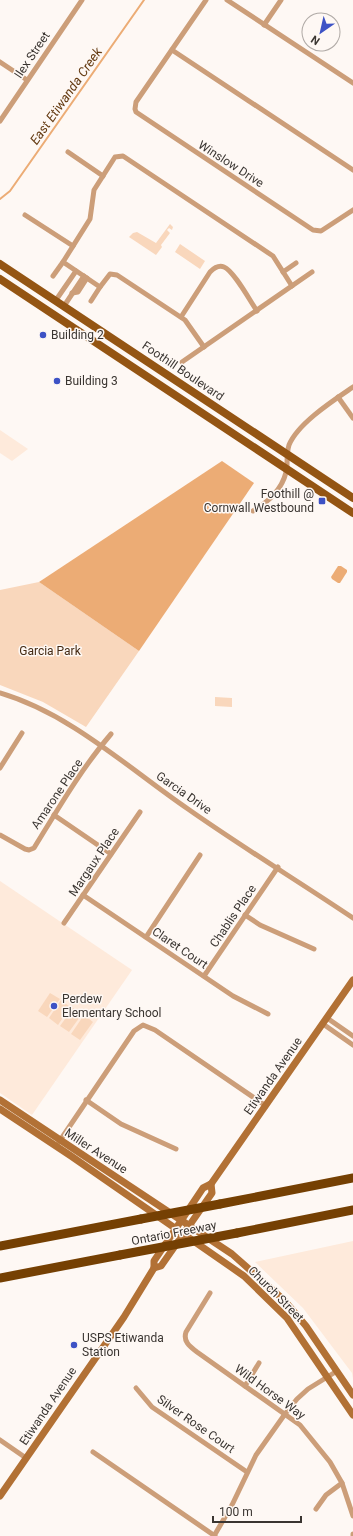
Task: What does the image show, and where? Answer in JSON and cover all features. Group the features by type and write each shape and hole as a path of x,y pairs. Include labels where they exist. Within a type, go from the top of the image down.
{"highway":[{"name":"Ontario Freeway","path":"0,1246 353,1178"},
{"name":"Ontario Freeway","path":"0,1278 353,1210"}],"main road":[{"name":"Foothill Boulevard","path":"0,264 353,498"},
{"name":"Foothill Boulevard","path":"0,279 353,513"},
{"name":"Etiwanda Avenue","path":"0,1496 124,1317 154,1268 154,1260 181,1220 203,1188 211,1184 353,980"},
{"name":"Miller Avenue","path":"0,1100 176,1228"},
{"name":"Miller Avenue","path":"0,1109 58,1143 181,1220"},
{"name":"Etiwanda Avenue","path":"154,1268 161,1266 212,1193 211,1184"},
{"name":"Church Street","path":"181,1220 232,1254 284,1300 306,1326 353,1395"},
{"name":"Church Street","path":"176,1228 244,1276 283,1314 298,1332 353,1415"}],"street":[{"name":"Ilex Street","path":"0,121 82,0"},
{"path":"206,0 172,50 353,170"},
{"path":"227,0 353,83"},
{"path":"264,24 281,0"},
{"name":"Winslow Drive","path":"172,50 136,102 135,109 139,115 313,230 318,232 353,210"},
{"path":"0,62 27,80"},
{"path":"68,152 103,176"},
{"path":"53,276 90,219 94,190 116,157 123,156 273,256 292,286"},
{"path":"25,215 73,246"},
{"path":"62,262 100,287"},
{"path":"283,272 296,263"},
{"path":"181,317 210,272 216,267 222,266 230,272 257,311"},
{"path":"56,300 76,271"},
{"path":"182,362 312,272"},
{"path":"91,301 107,276 113,274 181,317 204,347"},
{"path":"64,306 85,277"},
{"path":"253,511 271,499 284,479 289,445 305,424 338,397 353,387"},
{"path":"338,397 353,418"},
{"name":"Garcia Drive","path":"0,693 37,706 68,724 188,810 353,918"},
{"path":"0,768 22,733"},
{"name":"Amarone Place","path":"0,835 29,850 34,848 54,815 100,747 111,734"},
{"name":"Margaux Place","path":"64,923 140,812"},
{"path":"54,815 111,854"},
{"path":"146,937 200,855"},
{"name":"Chablis Place","path":"204,976 278,868"},
{"name":"Claret Court","path":"83,895 233,996 268,1014"},
{"path":"245,915 260,924 314,949"},
{"path":"325,1021 353,1036"},
{"path":"325,1021 353,1045"},
{"path":"58,1143 134,1031 143,1025 155,1030 266,1106"},
{"path":"86,1100 121,1124 176,1150"},
{"name":"Wild Horse Way","path":"210,1293 184,1337 189,1346 300,1425 330,1462 342,1483 353,1516"},
{"path":"244,1386 259,1363"},
{"path":"93,1452 214,1536 232,1505 256,1455 285,1414 297,1399 308,1389 337,1371"},
{"name":"Silver Rose Court","path":"136,1388 152,1407 247,1472"},
{"path":"0,1440 26,1458"},
{"path":"316,1509 326,1495 342,1483"}],"shaded area":[{"path":"0,430 28,449 12,461 0,453"},
{"path":"222,461 254,483 139,651 39,582"},
{"path":"338,566 341,566 347,570 340,583 331,577"},
{"name":"Perdew Elementary School","path":"0,881 132,970 32,1115 0,1093"},
{"path":"353,1241 353,1379 352,1373 303,1308 255,1262"}],"green space":[{"path":"170,224 173,227 172,230 169,228 167,230 170,233 156,255 129,237 133,233 137,232 156,243"},
{"path":"180,244 205,261 200,269 175,252"},
{"name":"Garcia Park","path":"39,582 139,651 86,727 43,702 0,685 0,590"},
{"path":"215,697 232,698 232,707 215,706"},
{"path":"50,993 60,999 47,1017 38,1011"},
{"path":"61,1000 70,1007 58,1025 49,1018"},
{"path":"73,1008 82,1014 69,1032 60,1026"},
{"path":"84,1015 93,1022 80,1040 71,1034"}],"waterway":[{"name":"East Etiwanda Creek","path":"0,199 10,191 144,0"}],"place":[{"name":"Building 2","path":"43,335"},
{"name":"Building 3","path":"57,381"},
{"name":"Foothill @ Cornwall Westbound","path":"322,501"},
{"name":"Perdew Elementary School","path":"54,1006"},
{"name":"USPS Etiwanda Station","path":"74,1345"}]}
